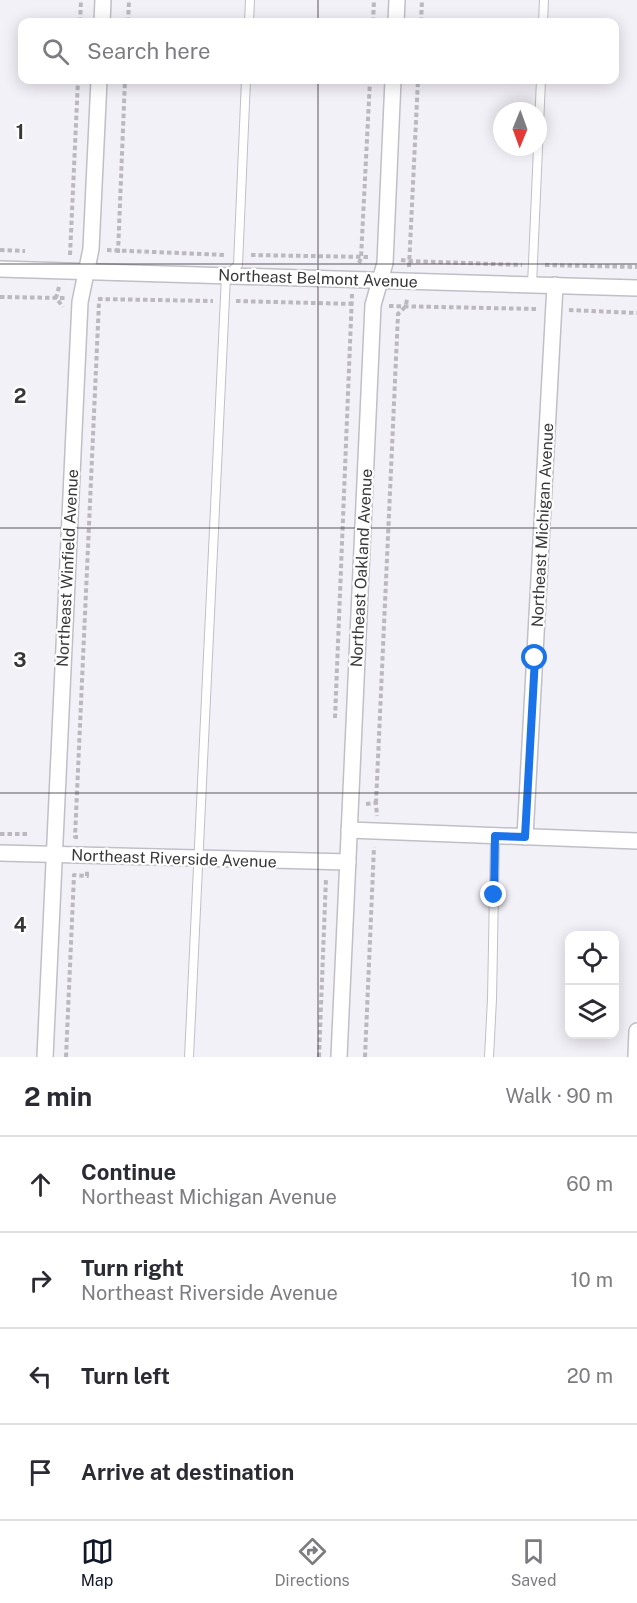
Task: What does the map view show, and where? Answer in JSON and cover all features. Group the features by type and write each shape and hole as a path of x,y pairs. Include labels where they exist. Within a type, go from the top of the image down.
{"street":[{"path":"102,18 103,0"},
{"path":"396,18 397,0"},
{"name":"Northeast Winfield Avenue","path":"45,1057 80,298 91,249 99,84"},
{"name":"Northeast Oakland Avenue","path":"339,1057 373,305 385,263 393,84"},
{"name":"Northeast Belmont Avenue","path":"0,269 637,288"},
{"name":"Northeast Michigan Avenue","path":"525,837 555,285"},
{"path":"350,830 376,824 495,836 637,841"},
{"name":"Northeast Riverside Avenue","path":"0,853 348,862"},
{"path":"636,1057 637,1031"}],"lane":[{"path":"249,18 250,0"},
{"path":"543,18 544,0"},
{"path":"189,1057 226,276 238,265 246,84"},
{"path":"532,285 541,84"},
{"path":"489,1057 495,836"}],"path":[{"path":"80,18 81,0"},
{"path":"128,18 129,0"},
{"path":"373,18 374,0"},
{"path":"421,18 422,0"},
{"path":"116,299 125,84"},
{"path":"376,803 398,314 406,306 409,281 418,84"},
{"path":"59,252 91,249 361,258 385,256 409,261 637,267"},
{"path":"0,250 35,251"},
{"path":"0,297 637,312"},
{"path":"66,1057 74,875 87,876 90,836 75,837 99,299"},
{"path":"365,1057 376,824"},
{"path":"0,834 30,834"}],"route":[{"path":"494,895 495,836 525,837 535,658"}]}
